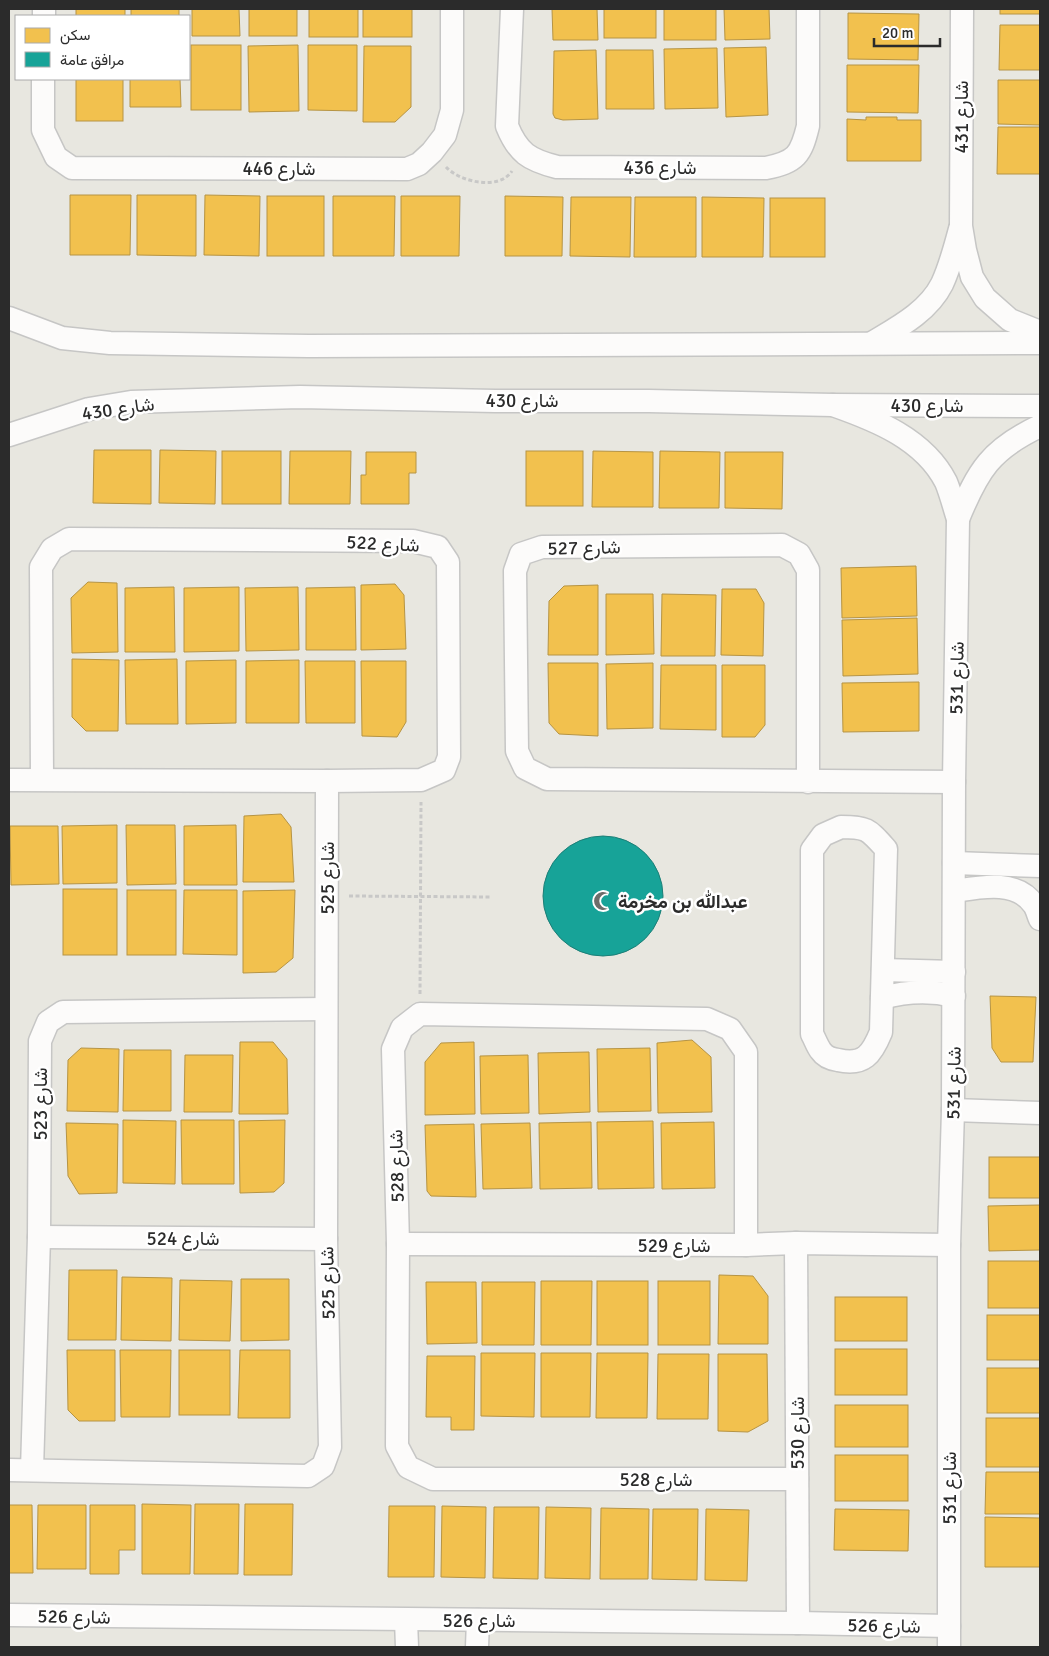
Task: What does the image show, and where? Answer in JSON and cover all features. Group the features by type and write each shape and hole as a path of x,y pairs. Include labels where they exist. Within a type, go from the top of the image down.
{"street":[{"name":"شارع 446","path":"43,80 42,130 56,157 72,168 407,169 420,164 445,135 452,110 452,9"},
{"name":"شارع 436","path":"512,9 508,126 514,142 524,153 540,163 556,167 766,168 783,164 797,155 804,141 808,126 808,9"},
{"name":"شارع 431","path":"962,9 961,226 965,250 972,277 985,298 1010,320 1040,332"},
{"name":"شارع 431","path":"872,343 910,320 941,286 961,226"},
{"path":"9,318 62,338 110,343 328,346 1040,343"},
{"name":"شارع 430","path":"9,435 89,409 141,402 300,397 495,401 1040,406"},
{"name":"شارع 531","path":"833,405 887,426 930,459 946,483 958,519 954,782 953,1110 949,1245 949,1637"},
{"name":"شارع 531","path":"958,519 970,490 985,466 1001,448 1040,426"},
{"name":"شارع 522","path":"9,780 327,781 421,780 444,770 449,756 448,562 438,547 414,541 70,539 52,549 41,568 42,780"},
{"name":"شارع 527","path":"808,782 808,570 799,554 782,545 773,545 542,547 521,554 515,571 516,752 525,768 547,779 808,782 954,782"},
{"name":"شارع 525","path":"9,1470 308,1476 324,1466 330,1447 326,1239 327,781"},
{"path":"841,826 861,827 871,832 886,849 882,998 881,1032 874,1049 867,1056 850,1063 830,1058 821,1052 812,1034 812,850 823,835 841,826"},
{"path":"954,863 1040,866"},
{"path":"954,891 987,886 1008,888 1038,903"},
{"path":"883,970 954,972"},
{"path":"882,998 896,994 925,991 954,996"},
{"name":"شارع 523","path":"32,1470 39,1237 40,1041 48,1022 63,1012 326,1009"},
{"path":"420,1014 707,1020 730,1029 746,1052 746,1245"},
{"name":"شارع 528","path":"420,1014 402,1028 393,1049 398,1244 396,1446 408,1467 433,1480 797,1479"},
{"path":"953,1110 1040,1113"},
{"name":"شارع 524","path":"39,1237 326,1239"},
{"name":"شارع 529","path":"398,1244 746,1245 796,1243 949,1245"},
{"name":"شارع 530","path":"796,1243 798,1622"},
{"name":"شارع 526","path":"9,1615 798,1622 949,1637"},
{"path":"406,1620 407,1647"},
{"path":"477,1647 478,1620"}],"path":[{"path":"432,152 451,172 470,180 495,183 508,177 524,153"},
{"path":"420,1014 421,780"},
{"path":"327,896 491,897"}],"building: سكن":[{"path":"76,9 125,9 125,15 76,15"},
{"path":"131,9 179,9 179,15 131,15"},
{"path":"192,9 239,9 240,36 192,36"},
{"path":"249,9 297,9 297,36 249,36"},
{"path":"309,9 358,9 358,37 309,37"},
{"path":"363,9 412,9 412,37 363,37"},
{"path":"552,9 597,9 598,40 553,40"},
{"path":"604,9 656,9 656,38 604,38"},
{"path":"664,9 716,9 716,40 664,40"},
{"path":"724,9 769,9 770,39 725,40"},
{"path":"1000,9 1040,9 1040,14 1000,14"},
{"path":"848,13 919,14 918,60 848,59"},
{"path":"1000,25 1040,25 1040,70 999,70"},
{"path":"191,45 241,45 241,110 191,110"},
{"path":"298,45 299,111 249,112 248,46"},
{"path":"308,45 357,45 357,111 308,110"},
{"path":"364,46 411,46 411,107 395,122 363,122"},
{"path":"766,47 768,115 726,117 724,48"},
{"path":"717,48 718,108 665,109 664,49"},
{"path":"596,50 598,119 563,120 555,118 553,114 554,51"},
{"path":"606,50 653,50 654,109 606,109"},
{"path":"847,65 919,65 918,113 847,112"},
{"path":"76,80 123,80 123,121 76,121"},
{"path":"130,80 180,80 181,107 130,107"},
{"path":"998,80 1040,80 1040,125 998,124"},
{"path":"866,117 897,117 897,120 921,120 921,161 847,161 847,119 866,120"},
{"path":"998,127 1040,127 1040,174 997,174"},
{"path":"70,195 131,195 130,255 70,255"},
{"path":"137,195 196,195 196,256 137,255"},
{"path":"205,195 260,196 259,256 204,255"},
{"path":"267,196 324,196 324,256 267,256"},
{"path":"333,196 395,196 394,256 333,256"},
{"path":"401,196 460,196 459,256 401,256"},
{"path":"505,196 563,197 562,256 505,256"},
{"path":"571,197 631,197 630,257 570,256"},
{"path":"635,197 696,197 696,257 634,257"},
{"path":"702,197 764,198 763,257 702,257"},
{"path":"770,198 825,198 825,257 770,257"},
{"path":"94,450 151,450 151,504 93,503"},
{"path":"160,450 216,451 215,504 159,503"},
{"path":"222,451 281,451 281,504 222,504"},
{"path":"290,451 351,451 350,504 289,504"},
{"path":"526,451 583,451 583,506 526,506"},
{"path":"593,451 653,452 653,507 592,507"},
{"path":"660,451 720,452 719,508 659,508"},
{"path":"366,452 416,452 416,473 409,473 409,504 361,504 361,475 366,475"},
{"path":"725,452 783,452 782,509 725,508"},
{"path":"916,566 917,616 842,618 841,568"},
{"path":"88,582 117,583 118,652 72,653 71,598"},
{"path":"395,584 404,595 406,649 361,650 361,585"},
{"path":"598,585 598,655 548,655 549,601 564,586"},
{"path":"174,587 175,652 125,652 125,588"},
{"path":"239,587 239,651 184,652 184,588"},
{"path":"298,587 299,650 246,651 245,588"},
{"path":"355,587 356,650 306,650 306,588"},
{"path":"722,589 756,589 764,603 763,656 721,655"},
{"path":"606,594 653,594 654,654 606,655"},
{"path":"662,594 716,595 715,656 661,656"},
{"path":"917,618 918,674 843,676 842,620"},
{"path":"72,659 119,660 118,731 86,731 72,717"},
{"path":"177,659 178,724 126,724 125,660"},
{"path":"236,660 236,723 186,724 186,661"},
{"path":"299,660 299,723 246,723 246,661"},
{"path":"305,661 355,661 355,723 306,723"},
{"path":"361,661 406,661 406,722 397,737 362,736"},
{"path":"548,663 598,663 598,736 559,734 549,723"},
{"path":"653,663 653,728 607,729 606,664"},
{"path":"661,665 716,665 716,730 660,729"},
{"path":"722,665 765,665 765,725 755,737 722,737"},
{"path":"919,682 919,731 843,732 842,683"},
{"path":"281,814 291,827 294,882 243,882 244,816"},
{"path":"117,825 117,883 63,884 62,826"},
{"path":"126,825 175,825 176,884 127,885"},
{"path":"236,825 237,885 184,885 184,826"},
{"path":"10,826 58,826 59,884 11,885"},
{"path":"63,889 117,889 117,955 63,955"},
{"path":"127,890 176,890 176,955 127,955"},
{"path":"184,890 237,890 237,955 183,954"},
{"path":"295,890 293,958 276,972 243,973 243,891"},
{"path":"990,996 1036,997 1033,1062 1001,1062 992,1048"},
{"path":"692,1040 711,1057 712,1112 658,1113 657,1043"},
{"path":"240,1042 273,1042 287,1059 288,1114 239,1114"},
{"path":"474,1042 475,1114 425,1115 425,1062 441,1043"},
{"path":"81,1048 119,1049 118,1112 67,1111 68,1060"},
{"path":"650,1048 651,1111 598,1112 597,1049"},
{"path":"124,1050 171,1050 171,1111 123,1111"},
{"path":"589,1052 590,1112 539,1114 538,1053"},
{"path":"185,1055 233,1055 232,1112 184,1112"},
{"path":"528,1055 529,1113 481,1114 480,1056"},
{"path":"123,1120 176,1121 175,1184 123,1183"},
{"path":"181,1120 234,1120 234,1184 182,1184"},
{"path":"285,1120 284,1183 274,1192 240,1193 239,1121"},
{"path":"653,1121 654,1188 598,1189 597,1122"},
{"path":"591,1122 592,1188 540,1189 539,1123"},
{"path":"714,1122 715,1188 662,1189 661,1123"},
{"path":"66,1123 118,1124 117,1193 79,1194 68,1176"},
{"path":"530,1123 532,1188 483,1189 481,1124"},
{"path":"474,1124 476,1197 431,1196 427,1191 425,1125"},
{"path":"989,1157 1040,1157 1040,1198 989,1198"},
{"path":"1040,1205 1040,1250 989,1251 988,1206"},
{"path":"988,1261 1040,1261 1040,1308 988,1308"},
{"path":"69,1270 117,1270 116,1340 68,1340"},
{"path":"719,1275 753,1276 768,1296 768,1344 718,1344"},
{"path":"122,1277 172,1278 171,1341 121,1340"},
{"path":"241,1279 289,1279 289,1340 241,1341"},
{"path":"180,1280 232,1281 230,1341 179,1340"},
{"path":"541,1281 592,1281 591,1345 541,1345"},
{"path":"597,1281 648,1281 648,1345 597,1345"},
{"path":"658,1281 710,1281 710,1345 658,1345"},
{"path":"426,1282 476,1282 477,1343 427,1344"},
{"path":"482,1282 535,1282 534,1345 482,1345"},
{"path":"835,1297 907,1297 907,1341 835,1341"},
{"path":"987,1315 1040,1315 1040,1360 987,1360"},
{"path":"835,1349 907,1349 907,1395 835,1395"},
{"path":"67,1350 115,1350 115,1421 79,1421 68,1410"},
{"path":"120,1350 171,1350 170,1417 121,1417"},
{"path":"179,1350 230,1350 230,1415 179,1415"},
{"path":"240,1350 290,1350 290,1418 238,1418"},
{"path":"481,1353 535,1353 534,1417 481,1416"},
{"path":"541,1353 591,1353 590,1417 541,1417"},
{"path":"597,1353 648,1353 647,1418 596,1418"},
{"path":"658,1354 709,1354 708,1419 657,1419"},
{"path":"718,1354 767,1354 768,1421 748,1432 718,1431"},
{"path":"427,1356 475,1356 474,1430 451,1430 451,1417 426,1417"},
{"path":"987,1368 1040,1368 1040,1413 987,1413"},
{"path":"835,1405 908,1405 908,1447 835,1447"},
{"path":"986,1418 1040,1418 1040,1467 986,1467"},
{"path":"835,1455 908,1455 908,1501 835,1501"},
{"path":"986,1472 1040,1472 1040,1514 985,1514"},
{"path":"142,1504 191,1505 190,1574 142,1574"},
{"path":"195,1504 239,1504 238,1574 194,1574"},
{"path":"245,1504 293,1504 292,1575 244,1575"},
{"path":"9,1505 32,1505 33,1573 9,1573"},
{"path":"38,1505 86,1505 86,1569 37,1569"},
{"path":"90,1505 135,1505 135,1550 119,1550 119,1574 90,1574"},
{"path":"389,1506 435,1506 434,1577 388,1577"},
{"path":"442,1506 486,1507 485,1578 441,1577"},
{"path":"494,1507 539,1507 538,1579 493,1578"},
{"path":"546,1507 591,1508 590,1579 545,1578"},
{"path":"601,1508 649,1509 648,1579 600,1579"},
{"path":"653,1509 698,1509 697,1580 652,1579"},
{"path":"706,1509 749,1510 747,1581 705,1580"},
{"path":"835,1509 909,1510 908,1551 834,1550"},
{"path":"985,1517 1040,1518 1040,1567 985,1567"}],"building: مرافق عامة":[{"name":"عبدالله بن مخرمة","path":"603,836 626,840 646,853 659,873 663,896 659,919 646,939 626,952 603,956 580,952 560,939 547,919 543,896 547,873 560,853 580,840"}],"place":[{"name":"عبدالله بن مخرمة","path":"603,901"}]}
